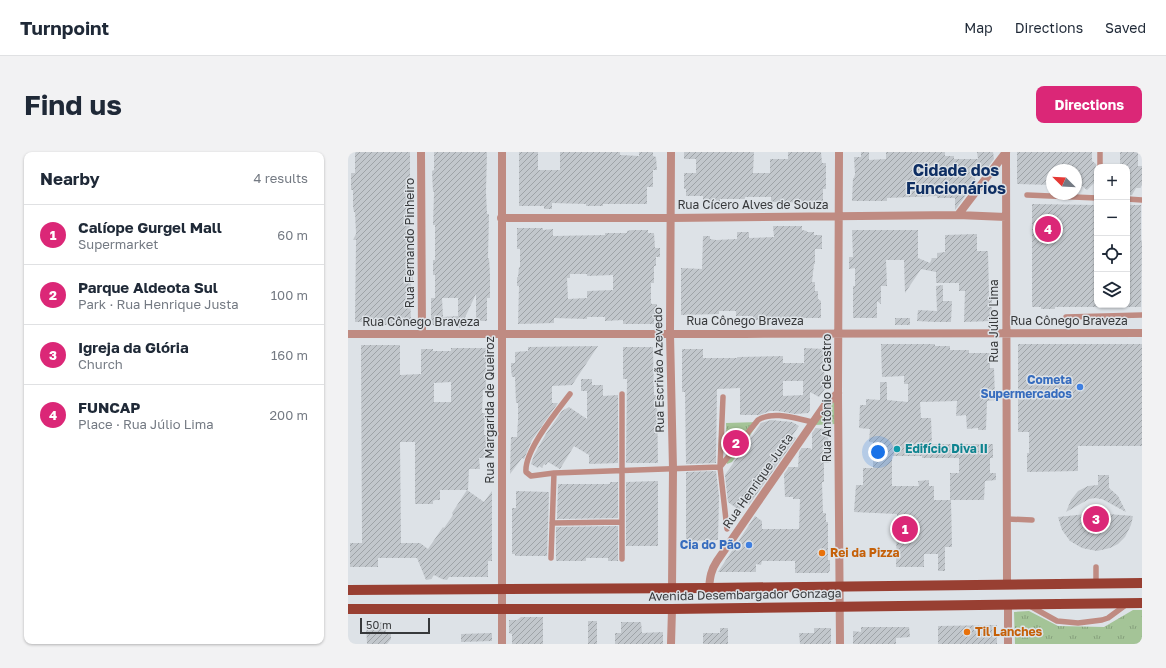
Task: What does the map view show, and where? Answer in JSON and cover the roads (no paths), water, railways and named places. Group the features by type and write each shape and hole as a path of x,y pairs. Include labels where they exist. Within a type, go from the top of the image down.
{"main road":[{"name":"Avenida Desembargador Gonzaga","path":"348,590 1142,583"},
{"name":"Avenida Desembargador Gonzaga","path":"348,609 672,609 1026,603 1142,603"}],"street":[{"name":"Rua Fernando Pinheiro","path":"421,152 422,334"},
{"name":"Rua Margarida de Queiroz","path":"502,152 502,644"},
{"name":"Rua Escrivão Azevedo","path":"671,152 670,334 673,469 672,588"},
{"name":"Rua Antônio de Castro","path":"839,152 838,393 841,586 840,644"},
{"path":"958,215 1006,152"},
{"name":"Rua Júlio Lima","path":"1006,152 1008,585"},
{"name":"Rua Cícero Alves de Souza","path":"501,218 838,217 958,215 1006,217"},
{"name":"Rua Cônego Braveza","path":"348,334 839,333 946,335 1142,333"},
{"name":"Rua Henrique Justa","path":"709,588 712,568 825,405 838,393"},
{"path":"1008,604 1008,644"},
{"path":"671,643 672,609"}],"lane":[{"path":"1100,152 1100,164"},
{"path":"1027,195 1094,198"},
{"path":"1130,199 1142,200"},
{"path":"1066,317 1142,315"},
{"path":"570,394 543,432 531,452 525,465 526,472 531,476 720,467 762,417 782,416 813,422"},
{"path":"622,394 622,559"},
{"path":"723,397 720,467 727,529"},
{"path":"551,558 554,474"},
{"path":"1007,519 1032,520"},
{"path":"552,523 622,522"},
{"path":"1096,567 1096,583"},
{"path":"1026,603 1057,621 1078,623 1108,618 1129,603"}],"place":[{"name":"FUNCAP","path":"1048,229"},
{"name":"Cometa Supermercados","path":"1080,387"},
{"name":"Parque Aldeota Sul","path":"736,443"},
{"name":"Edifício Diva II","path":"897,449"},
{"name":"Igreja da Glória","path":"1096,519"},
{"name":"Calíope Gurgel Mall","path":"905,529"},
{"name":"Cia do Pão","path":"749,545"},
{"name":"Rei da Pizza","path":"822,553"},
{"name":"Til Lanches","path":"967,632"}],"district":[{"name":"Cidade dos Funcionários","path":"956,179"}]}
